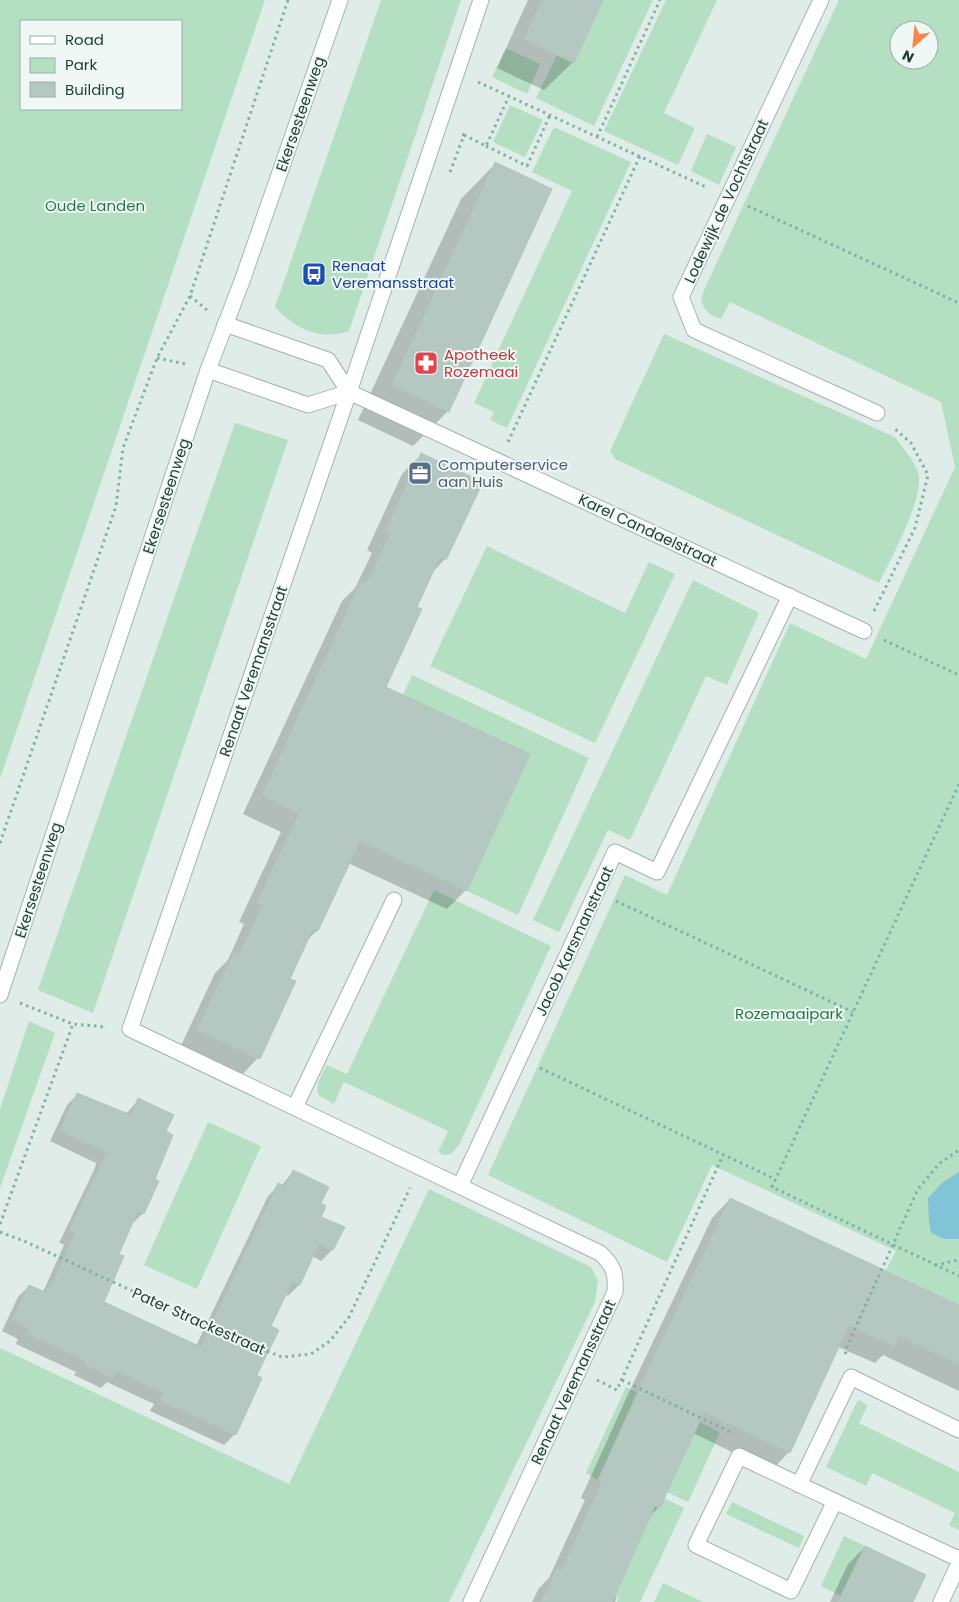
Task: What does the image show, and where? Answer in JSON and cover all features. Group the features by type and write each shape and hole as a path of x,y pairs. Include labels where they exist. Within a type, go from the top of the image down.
{"street":[{"name":"Ekersesteenweg","path":"0,995 208,370 242,281 340,0"},
{"name":"Renaat Veremansstraat","path":"471,1602 615,1292 616,1278 611,1263 600,1254 460,1186 130,1030 481,0"},
{"name":"Lodewijk de Vochtstraat","path":"821,0 681,296 694,330 877,413"},
{"path":"208,370 308,404 349,392 328,360 225,324"},
{"name":"Karel Candaelstraat","path":"349,392 864,631"},
{"name":"Jacob Karsmanstraat","path":"460,1186 615,852 657,872 790,596"},
{"path":"295,1107 394,900"},
{"path":"799,1485 852,1377 959,1430"},
{"path":"835,1501 792,1591 696,1546 739,1456 959,1559"},
{"path":"941,1602 959,1563"}],"path":[{"path":"0,843 116,506 123,448 157,358 190,296 288,0"},
{"path":"597,137 660,0"},
{"path":"486,146 509,96"},
{"path":"464,135 527,166 550,115"},
{"path":"499,462 640,156"},
{"path":"157,358 208,370"},
{"path":"877,413 911,443 928,475 915,528 864,631 959,675"},
{"path":"959,784 772,1187 959,1276"},
{"path":"597,892 853,1012"},
{"path":"0,995 73,1024 130,1030"},
{"path":"0,1224 73,1024"},
{"path":"520,1058 775,1179"},
{"path":"852,1377 845,1351 892,1244 918,1189 940,1163 959,1150"},
{"path":"617,1390 723,1155"},
{"name":"Pater Strackestraat","path":"0,1232 24,1241 248,1344 282,1356 311,1354 330,1341 349,1317 420,1168"},
{"path":"935,1265 959,1260"},
{"path":"622,1380 728,1431 739,1456"}],"green space":[{"name":"Oude Landen","path":"0,0 265,0 0,779"},
{"path":"381,0 461,0 349,331 328,335 318,334 300,327 275,307"},
{"path":"603,0 653,0 594,126 536,98 557,55 574,63"},
{"path":"666,0 717,0 664,113 695,128 678,165 604,131"},
{"name":"Rozemaaipark","path":"839,0 959,0 959,1305 886,1270 896,1251 712,1165 667,1262 488,1175 625,875 667,895 790,623 866,659 955,467 941,402 730,302 721,319 711,315 704,308 701,299"},
{"path":"506,48 540,64 527,94 492,77"},
{"path":"510,105 543,120 525,157 493,142"},
{"path":"554,127 631,162 507,428 490,420 494,412 474,403 572,191 532,172"},
{"path":"707,134 736,147 719,185 691,171"},
{"path":"664,334 895,437 916,467 919,482 917,496 906,528 879,583 615,459 610,451"},
{"path":"235,423 288,440 93,1013 38,990"},
{"path":"487,546 625,613 649,562 675,574 595,743 430,666"},
{"path":"693,580 759,613 727,685 706,676 630,840 608,830 559,932 533,920"},
{"path":"412,675 589,758 518,915 467,891 403,695"},
{"path":"434,890 551,946 459,1145 451,1154 444,1155 438,1152 448,1131 344,1082 334,1104 318,1095 317,1091 320,1079 327,1065 347,1074"},
{"path":"29,1021 55,1033 0,1188 0,1109"},
{"path":"208,1122 261,1146 197,1289 144,1265"},
{"path":"429,1189 591,1267 598,1281 595,1302 449,1602 0,1602 0,1348 289,1484"},
{"path":"626,1387 720,1432 688,1502 667,1492 598,1480 586,1473"},
{"path":"858,1400 868,1405 859,1423 959,1472 959,1530 949,1525 955,1513 872,1473 866,1486 826,1467"},
{"path":"664,1498 684,1508 640,1602 617,1602 619,1597 615,1595 655,1506"},
{"path":"732,1502 804,1536 799,1548 726,1514"},
{"path":"844,1536 865,1546 841,1596 821,1586"},
{"path":"663,1583 703,1602 654,1602"}],"water":[{"path":"959,1172 959,1239 945,1239 931,1233 928,1198 942,1183"}],"building":[{"path":"542,0 603,0 574,63 524,39"},
{"path":"495,162 552,189 449,412 392,385"},
{"path":"421,453 483,482 446,560 440,557 417,607 422,609 386,687 530,754 467,891 360,841 318,931 313,929 290,979 296,981 260,1059 197,1030 234,952 239,955 251,930 262,905 257,902 299,813 262,795 361,581 366,584 390,534 385,531"},
{"path":"77,1093 131,1115 138,1098 174,1115 166,1131 173,1135 155,1179 159,1181 144,1214 138,1211 119,1254 124,1256 104,1302 201,1347 278,1183 285,1187 293,1170 329,1187 321,1203 326,1206 321,1217 345,1227 333,1250 319,1244 300,1285 292,1282 271,1326 279,1330 257,1375 262,1378 236,1435 160,1400 164,1393 116,1371 113,1378 84,1364 86,1361 26,1333 28,1327 12,1320 29,1285 45,1292 49,1285 51,1286 75,1234 70,1229 105,1156 106,1152 60,1130"},
{"path":"730,1198 959,1305 959,1364 899,1336 894,1346 849,1325 790,1453 704,1412 660,1508 655,1506 612,1602 541,1602 557,1568 561,1570 582,1526 602,1482 598,1480"},
{"path":"865,1546 926,1575 913,1602 838,1602"}],"place":[{"name":"Renaat Veremansstraat","path":"314,274"},
{"name":"Apotheek Rozemaai","path":"426,363"},
{"name":"Computerservice aan Huis","path":"420,473"}]}
